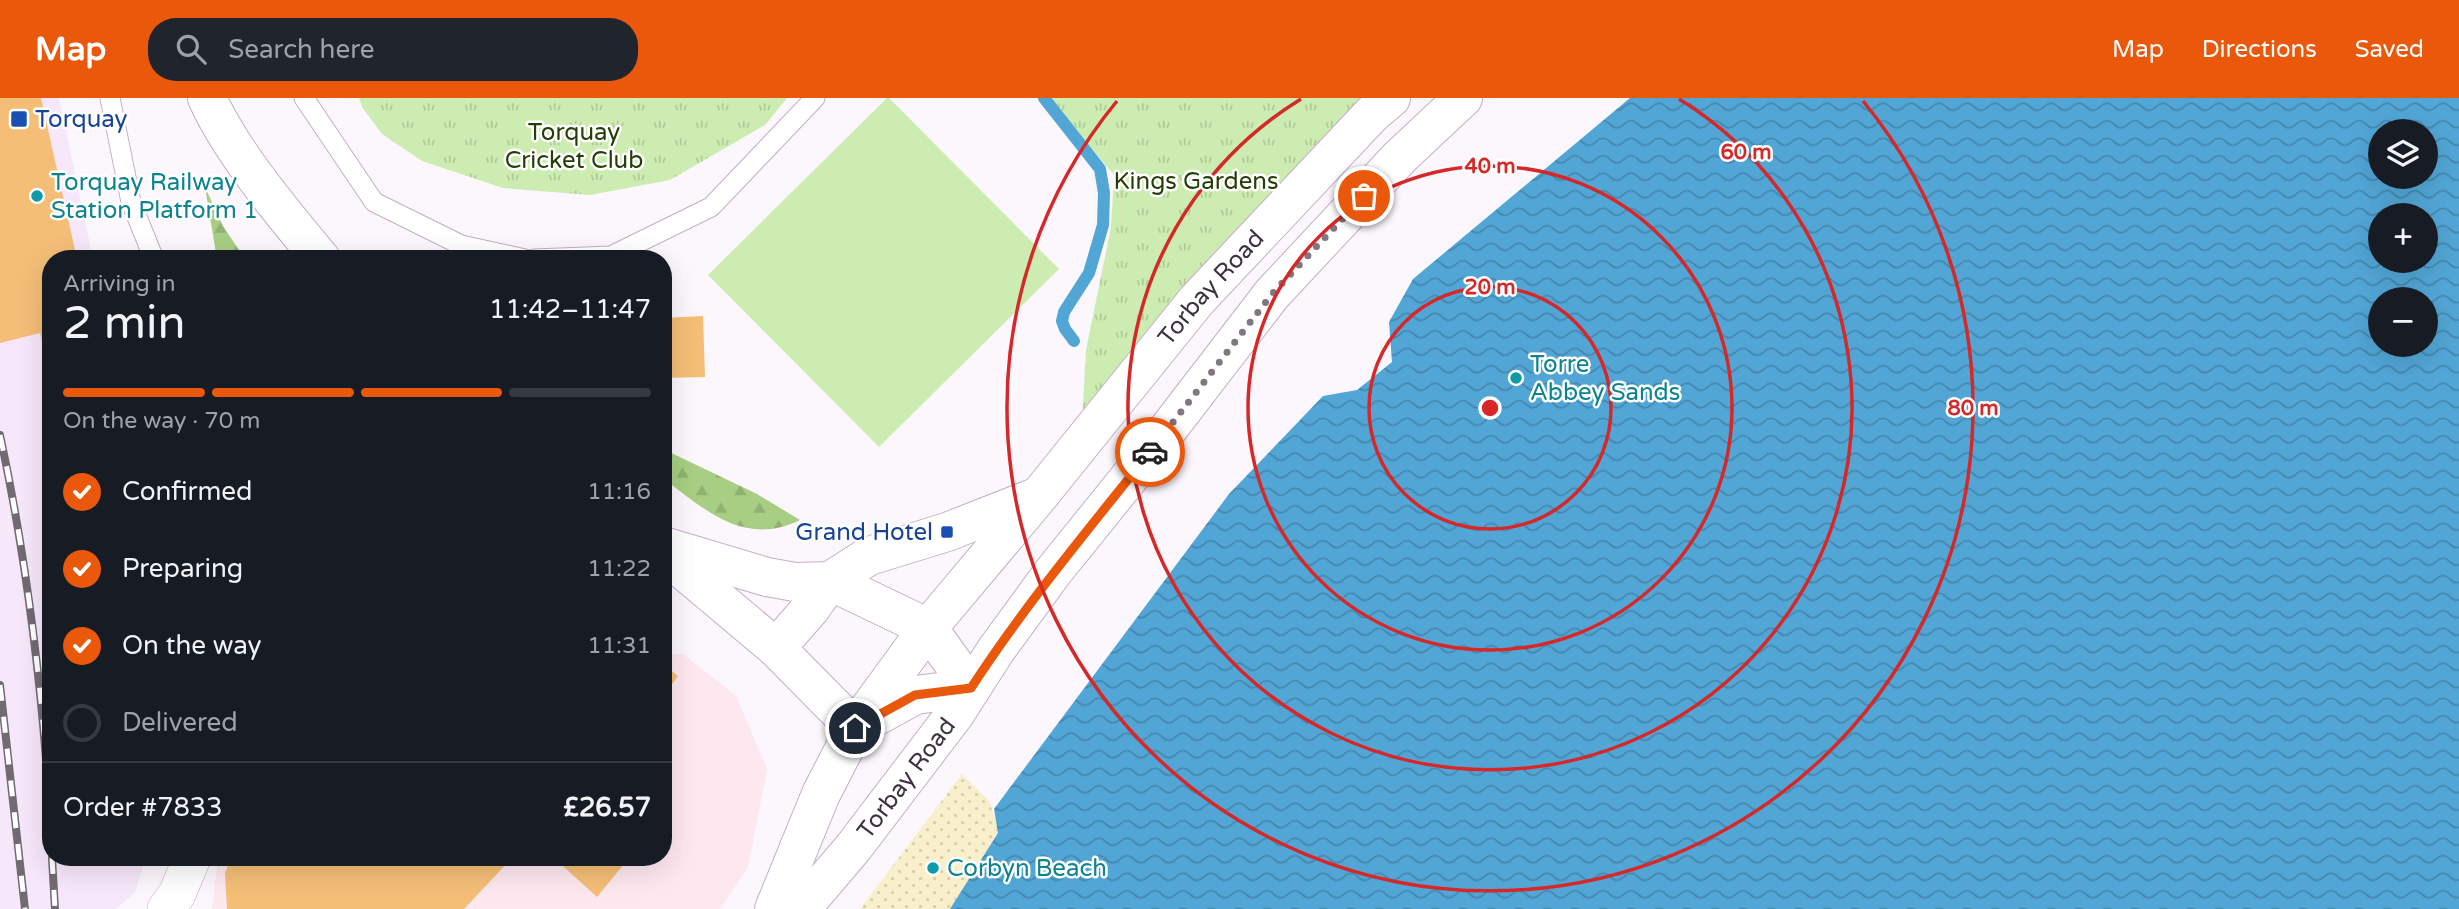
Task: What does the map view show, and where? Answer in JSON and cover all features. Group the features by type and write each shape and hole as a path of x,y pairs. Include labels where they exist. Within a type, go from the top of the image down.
{"main road":[{"path":"207,98 218,122 314,250"},
{"name":"Torbay Road","path":"801,909 853,848 955,713 996,650 1053,572 1272,294 1400,157 1463,98"},
{"path":"1375,103 1400,157"},
{"name":"Torbay Road","path":"774,909 821,794 855,728 928,628 1197,300 1375,103"},
{"path":"776,648 811,608 830,580 869,556 947,532 1038,496"},
{"path":"672,549 767,577 795,582 830,580 928,628 971,688 915,695 855,728 776,648 672,561"}],"street":[{"path":"166,909 177,894 189,866"}],"lane":[{"path":"110,98 131,202 150,250"},
{"path":"304,98 374,202 461,245 484,250"},
{"path":"623,250 711,207 815,98"}],"shaded area":[{"path":"0,98 59,98 91,250 42,250 42,866 143,866 135,892 116,909 0,909"},
{"path":"672,654 683,654 736,696 767,769 748,867 720,909 212,909 217,867 672,866"}],"green space":[{"name":"Torquay Cricket Club","path":"359,98 787,98 765,125 670,180 590,195 503,188 422,161 382,134 362,107"},
{"path":"887,98 1059,269 879,447 708,275"},
{"name":"Kings Gardens","path":"1048,98 1362,98 1081,441 1086,350 1111,227 1114,175"},
{"path":"205,187 223,226 239,250 216,250"},
{"path":"672,453 757,494 800,520 780,527 744,527 711,513 672,485"}],"sand":[{"path":"1065,714 1223,909 860,909 962,774 989,801 997,824 994,809"}],"water":[{"path":"1630,98 2459,98 2459,909 950,909 998,833 994,809 1229,494 1323,396 1357,390 1392,362 1389,322 1413,279"}],"building":[{"name":"Torquay Railway Station Platform 1","path":"0,98 41,98 75,250 42,250 42,342 40,333 0,343"},
{"path":"703,316 705,377 672,378 672,318"},
{"path":"672,671 678,676 672,684"},
{"path":"228,866 504,866 464,909 227,909 225,873"},
{"path":"563,866 622,866 597,897"}],"waterway":[{"path":"1044,98 1100,169 1104,193 1103,225 1089,273 1064,312 1062,321 1074,341"}],"railway":[{"path":"0,435 19,533 42,712"},
{"path":"0,685 25,909"},
{"path":"52,866 55,909"}],"way so far":[{"path":"1150,452 1272,294 1364,196"}],"place":[{"name":"Torquay","path":"19,119"},
{"name":"Torquay Railway Station Platform 1","path":"37,196"},
{"name":"Torre Abbey Sands","path":"1516,378"},
{"name":"Grand Hotel","path":"947,532"},
{"name":"Corbyn Beach","path":"933,868"}],"route":[{"path":"855,728 915,695 971,688 1053,572 1150,452"}]}
